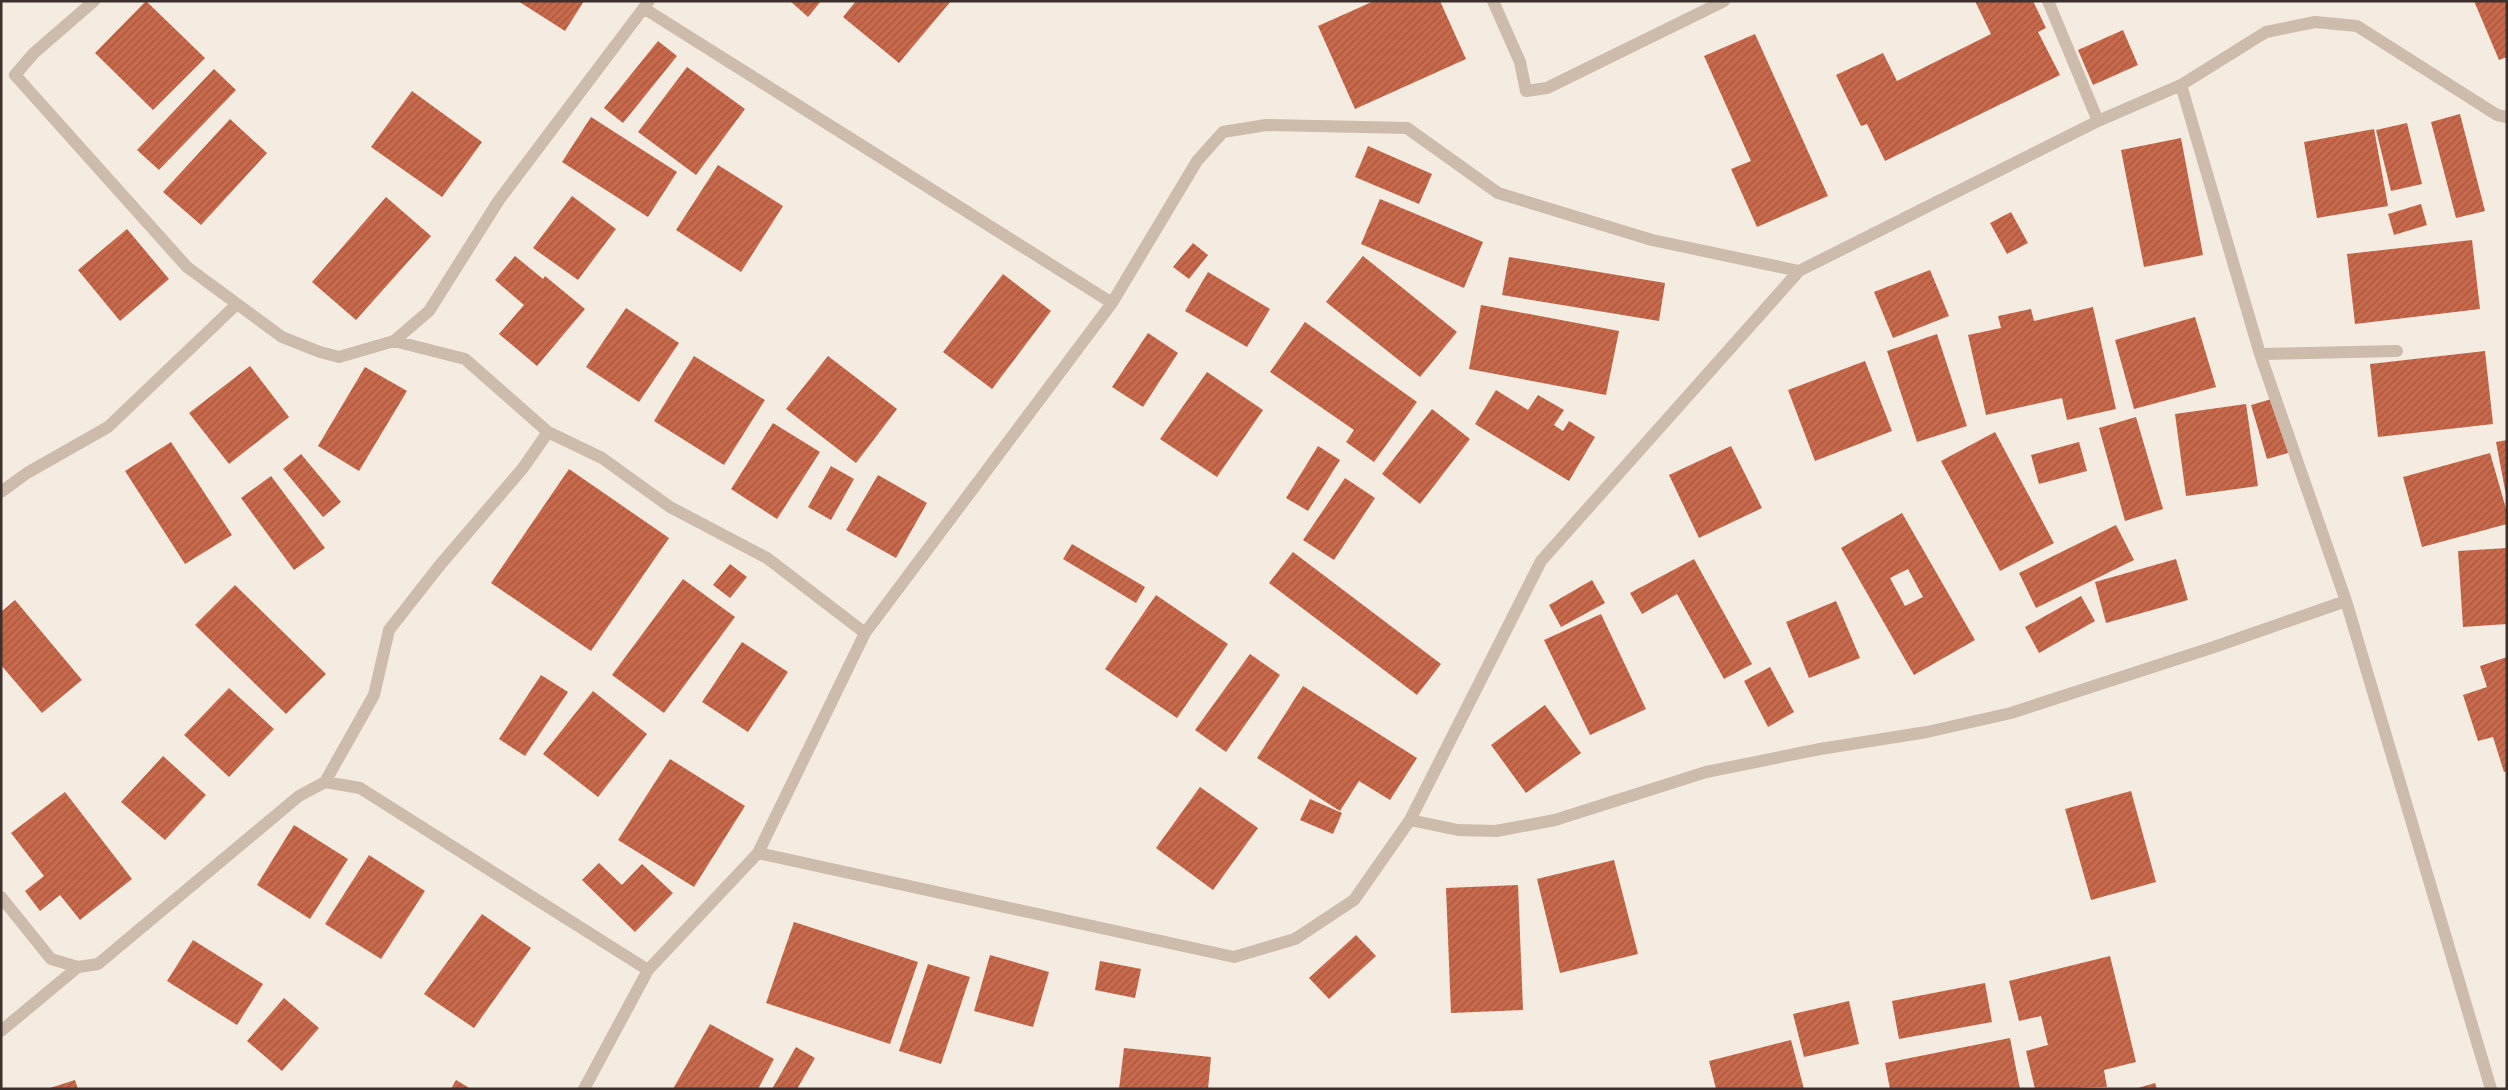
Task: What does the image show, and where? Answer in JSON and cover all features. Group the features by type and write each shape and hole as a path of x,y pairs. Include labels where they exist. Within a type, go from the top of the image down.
{"street":[{"path":"94,1 34,53 16,76 187,268 282,337 339,357 394,341 429,311 499,200 647,5 1112,303"},
{"path":"1493,1 1520,62 1526,91 1547,88 1724,1"},
{"path":"2048,1 2098,120"},
{"path":"758,852 1234,958 1295,939 1354,900 1410,820 1540,561 1799,270 2098,120 2181,85 2266,32 2315,22 2357,26 2497,115 2507,117"},
{"path":"2181,85 2260,354 2346,601 2491,1089"},
{"path":"584,1089 648,970 758,852 866,634 1112,303 1197,161 1223,132 1266,125 1407,128 1498,193 1652,240 1799,270"},
{"path":"1,492 27,473 108,427 237,304"},
{"path":"394,341 465,359 548,432 602,458 670,507 767,558 866,634"},
{"path":"2260,354 2397,351"},
{"path":"1,897 51,959 78,967 98,964 299,796 325,782 374,694 389,630 440,565 523,468 548,432"},
{"path":"1410,820 1458,830 1496,831 1555,820 1706,772 1820,749 1927,732 2011,713 2214,647 2346,601"},
{"path":"325,782 360,788 648,970"},
{"path":"1,1031 78,967"}],"building":[{"path":"146,1 205,58 153,110 95,53"},
{"path":"518,1 584,1 565,31"},
{"path":"790,1 821,1 808,17"},
{"path":"856,1 951,1 899,63 843,17"},
{"path":"1374,1 1440,1 1466,59 1355,109 1318,26"},
{"path":"1975,1 2033,1 2046,28 2038,32 2060,75 1885,161 1867,124 1861,126 1836,75 1883,53 1897,81 1991,34"},
{"path":"2474,1 2507,1 2507,57 2499,60"},
{"path":"2123,30 2138,65 2093,85 2078,50"},
{"path":"1755,34 1828,196 1757,227 1731,169 1751,161 1704,56"},
{"path":"658,41 677,56 623,123 604,108"},
{"path":"687,67 745,109 696,175 638,132"},
{"path":"214,69 236,90 159,170 137,150"},
{"path":"412,91 482,142 442,197 371,147"},
{"path":"2460,114 2485,211 2456,218 2431,122"},
{"path":"591,117 677,172 648,217 562,162"},
{"path":"230,119 267,153 201,225 163,192"},
{"path":"2407,123 2422,184 2391,191 2376,130"},
{"path":"2374,129 2388,206 2317,218 2304,142"},
{"path":"2181,138 2203,255 2144,267 2121,150"},
{"path":"1368,146 1432,174 1419,204 1355,177"},
{"path":"718,165 783,206 741,272 676,230"},
{"path":"572,196 616,229 578,280 533,248"},
{"path":"386,197 431,236 356,320 312,282"},
{"path":"1380,199 1483,242 1464,288 1361,244"},
{"path":"2421,204 2427,225 2394,235 2388,214"},
{"path":"2011,212 2028,243 2007,254 1990,223"},
{"path":"127,229 169,279 120,321 78,270"},
{"path":"2472,240 2480,309 2355,324 2347,254"},
{"path":"1193,243 1208,255 1189,279 1173,267"},
{"path":"515,256 543,279 545,276 585,309 537,366 499,334 524,305 495,280"},
{"path":"1363,256 1457,332 1420,377 1326,302"},
{"path":"1509,257 1665,283 1659,321 1502,295"},
{"path":"1930,270 1949,316 1893,338 1874,292"},
{"path":"1208,272 1270,309 1247,347 1185,311"},
{"path":"1003,274 1051,311 992,389 943,352"},
{"path":"1481,305 1619,331 1606,395 1469,369"},
{"path":"2093,307 2116,409 2067,420 2062,398 1986,415 1968,335 2001,328 1998,316 2031,309 2034,321"},
{"path":"626,308 679,343 639,402 586,367"},
{"path":"2195,317 2216,387 2134,409 2115,340"},
{"path":"1305,322 1417,402 1374,462 1346,442 1354,430 1270,372"},
{"path":"1148,333 1178,353 1143,407 1112,387"},
{"path":"1937,334 1967,426 1917,442 1887,351"},
{"path":"2485,351 2493,424 2378,437 2370,364"},
{"path":"694,356 765,400 724,465 654,421"},
{"path":"828,356 897,409 856,463 786,409"},
{"path":"1865,361 1892,431 1815,461 1788,390"},
{"path":"250,366 289,417 229,464 189,413"},
{"path":"365,367 407,391 359,471 318,446"},
{"path":"1207,372 1263,410 1217,477 1160,439"},
{"path":"1496,390 1528,410 1538,395 1564,410 1554,425 1563,431 1569,421 1595,437 1569,481 1475,424"},
{"path":"2275,398 2291,452 2267,459 2251,405"},
{"path":"2246,404 2258,486 2186,496 2175,414"},
{"path":"1432,409 1470,439 1420,504 1382,474"},
{"path":"2136,417 2163,509 2125,521 2099,428"},
{"path":"773,423 820,452 777,519 731,489"},
{"path":"1995,432 2054,543 2000,571 1941,461"},
{"path":"2507,440 2507,495 2506,495 2496,442"},
{"path":"171,442 232,535 185,564 125,471"},
{"path":"2079,442 2087,471 2039,484 2031,455"},
{"path":"1318,446 1340,460 1308,511 1286,498"},
{"path":"1731,446 1762,508 1699,538 1669,475"},
{"path":"2490,453 2507,512 2507,524 2422,547 2403,477"},
{"path":"301,454 341,502 323,517 283,469"},
{"path":"831,466 854,479 831,520 808,507"},
{"path":"569,469 669,538 591,651 491,583"},
{"path":"878,475 927,503 896,558 846,530"},
{"path":"271,476 325,548 294,570 241,498"},
{"path":"1345,478 1375,498 1334,560 1303,540"},
{"path":"1902,513 1975,640 1914,675 1841,548","holes":["1908,569 1923,597 1905,606 1890,578"]},
{"path":"2116,525 2134,560 2036,608 2019,573"},
{"path":"1072,544 1145,587 1136,603 1063,559"},
{"path":"2507,548 2507,624 2463,627 2458,551"},
{"path":"1293,552 1441,664 1417,695 1269,583"},
{"path":"1694,559 1752,664 1724,679 1677,594 1642,614 1630,593"},
{"path":"2176,559 2188,600 2106,623 2095,582"},
{"path":"730,564 747,577 730,598 713,585"},
{"path":"683,579 735,617 664,713 612,675"},
{"path":"1592,580 1605,603 1561,627 1549,605"},
{"path":"235,585 326,674 286,714 195,625"},
{"path":"1156,595 1228,644 1177,718 1105,669"},
{"path":"2081,596 2095,621 2039,653 2025,627"},
{"path":"15,600 82,680 42,713 1,665 1,612"},
{"path":"1836,601 1860,658 1809,678 1786,622"},
{"path":"1601,614 1646,709 1590,735 1544,640"},
{"path":"742,642 788,672 748,732 702,702"},
{"path":"1250,654 1280,675 1226,752 1195,730"},
{"path":"2507,657 2507,771 2504,772 2493,737 2478,741 2463,695 2487,687 2480,666"},
{"path":"1770,667 1794,712 1768,727 1744,681"},
{"path":"541,675 568,692 525,756 499,739"},
{"path":"1303,686 1417,758 1390,800 1359,781 1340,811 1257,758"},
{"path":"229,688 274,729 229,777 184,735"},
{"path":"593,691 647,734 598,797 543,754"},
{"path":"1545,705 1581,753 1526,793 1491,745"},
{"path":"163,756 206,795 165,840 121,802"},
{"path":"670,759 745,806 694,887 618,840"},
{"path":"1200,787 1258,828 1213,890 1156,848"},
{"path":"2131,791 2156,882 2091,900 2065,809"},
{"path":"65,792 132,879 80,920 60,895 40,911 25,891 44,876 11,833"},
{"path":"1310,799 1342,813 1333,834 1300,820"},
{"path":"294,825 348,859 310,919 257,885"},
{"path":"369,855 425,891 381,959 325,924"},
{"path":"1614,860 1638,954 1560,973 1537,879"},
{"path":"599,863 622,885 642,864 673,893 635,932 582,880"},
{"path":"1518,885 1523,1010 1451,1013 1446,888"},
{"path":"482,914 531,948 474,1028 424,994"},
{"path":"794,922 918,962 890,1044 766,1003"},
{"path":"1356,935 1376,956 1329,999 1309,978"},
{"path":"193,940 263,984 237,1025 167,981"},
{"path":"990,955 1049,972 1033,1027 974,1011"},
{"path":"2110,956 2136,1062 2104,1070 2107,1087 2035,1089 2026,1051 2048,1045 2041,1016 2019,1021 2009,981"},
{"path":"1100,961 1141,969 1135,998 1095,990"},
{"path":"928,964 970,977 941,1064 899,1051"},
{"path":"1985,983 1992,1022 1899,1039 1892,1001"},
{"path":"284,998 319,1028 282,1071 247,1041"},
{"path":"1849,1001 1859,1044 1804,1057 1793,1014"},
{"path":"710,1024 774,1059 758,1089 673,1089"},
{"path":"2010,1038 2020,1089 1890,1089 1885,1063"},
{"path":"1791,1040 1804,1089 1716,1089 1709,1061"},
{"path":"796,1047 815,1058 797,1089 772,1089"},
{"path":"1124,1048 1211,1057 1208,1089 1119,1089"},
{"path":"75,1080 78,1089 50,1089 50,1088"},
{"path":"456,1080 471,1089 451,1089"},
{"path":"2155,1083 2157,1089 2138,1089 2138,1088"}]}
